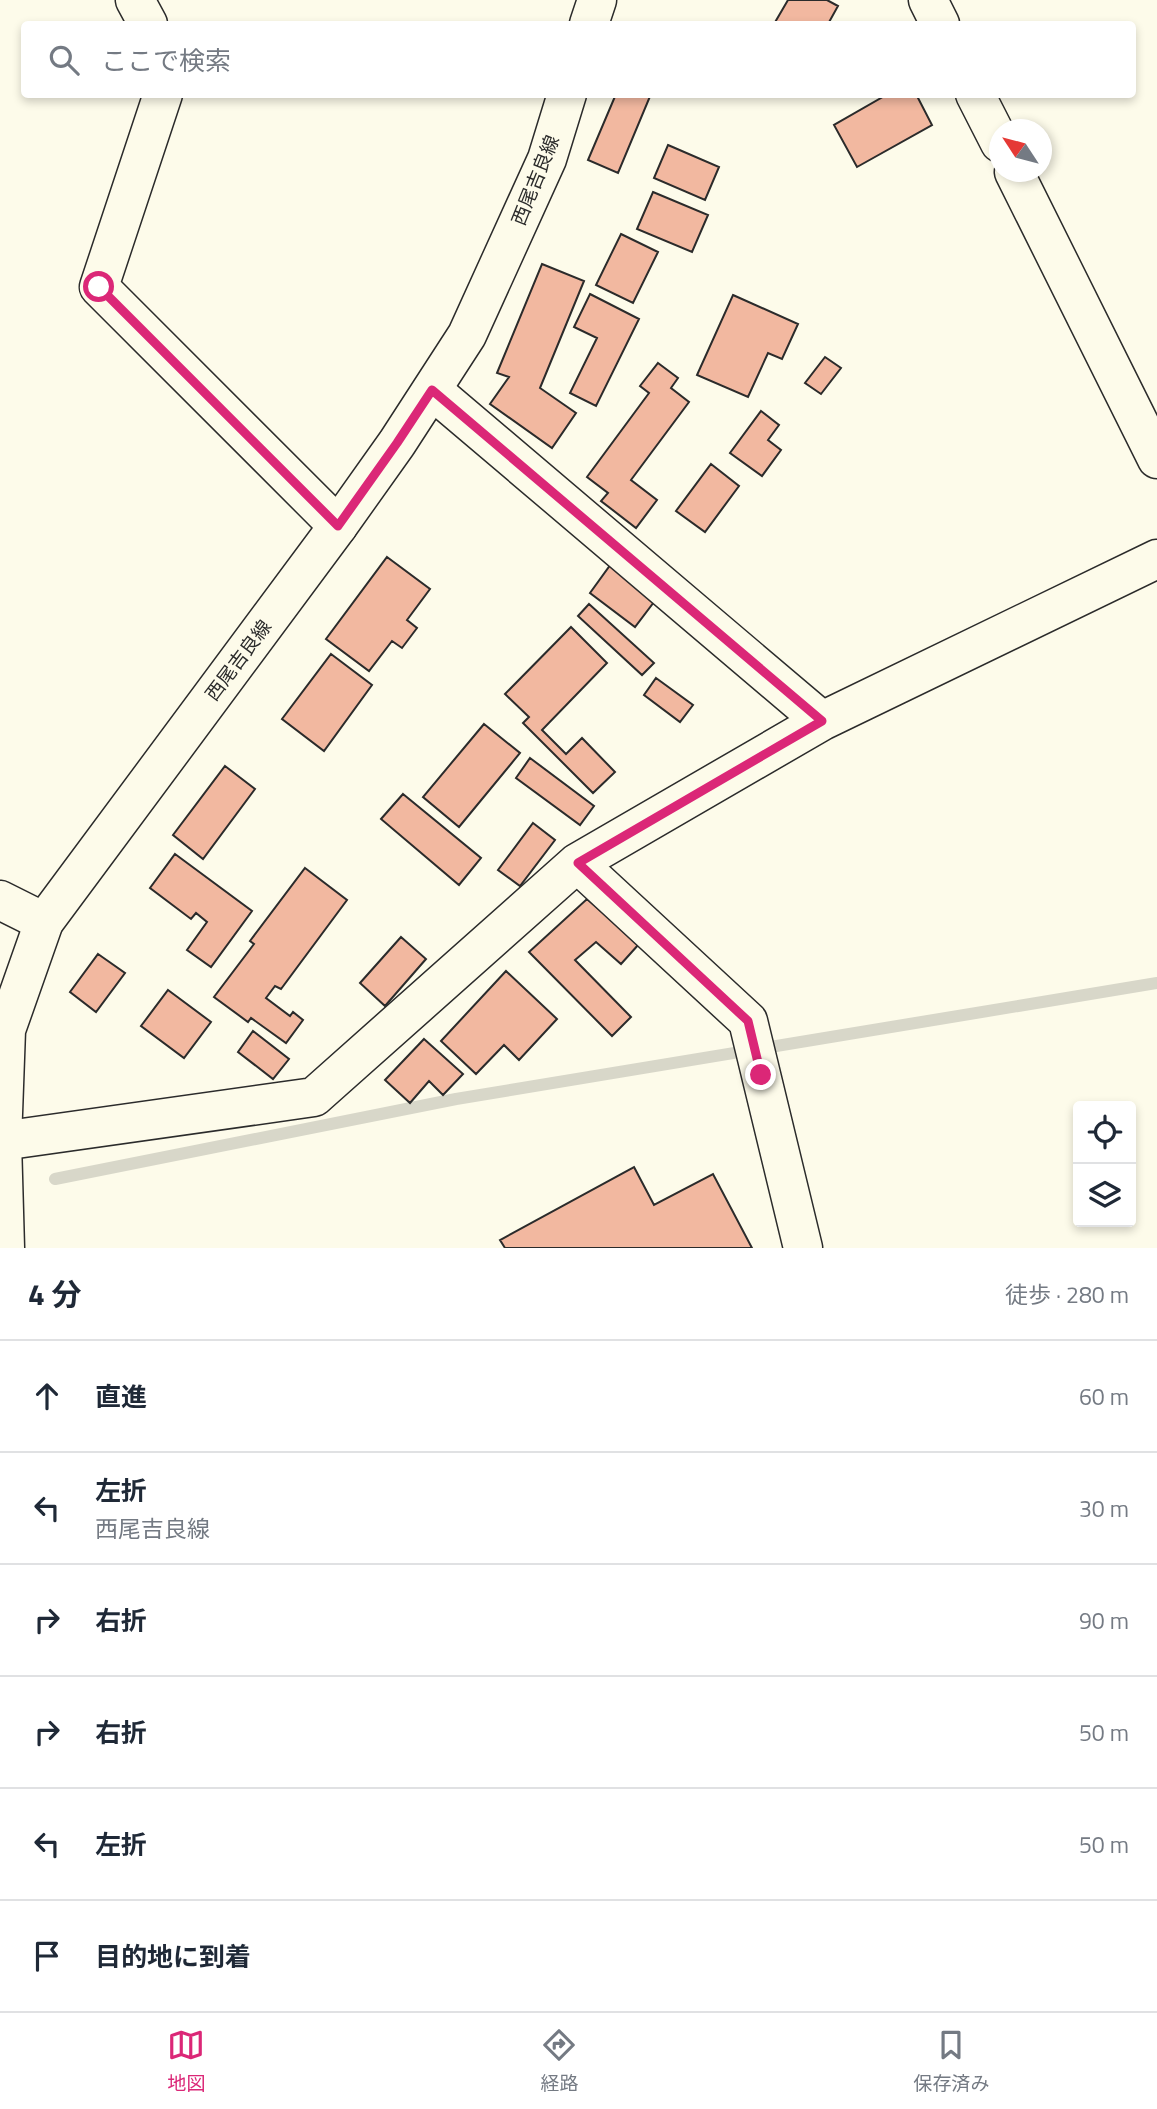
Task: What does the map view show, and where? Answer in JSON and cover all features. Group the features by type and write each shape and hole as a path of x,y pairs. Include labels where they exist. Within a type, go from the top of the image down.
{"street":[{"path":"135,0 146,21"},
{"path":"590,21 597,0"},
{"path":"928,0 938,21"},
{"path":"162,98 99,287 338,526"},
{"name":"西尾吉良線","path":"5,1248 3,1151 6,1030 44,922 338,526 397,443 467,335 547,159 566,98"},
{"path":"977,98 989,123"},
{"path":"1019,182 1157,459"},
{"path":"432,390 822,721"},
{"path":"3,1151 314,1097 578,863 822,721 1157,559"},
{"path":"578,863 749,1024 803,1248"},
{"path":"0,900 44,922"}],"building":[{"path":"788,0 827,0 838,6 830,21 776,21"},
{"path":"614,98 649,98 618,173 588,160"},
{"path":"881,98 918,98 932,125 857,167 834,125"},
{"path":"668,145 719,167 705,200 654,178"},
{"path":"653,192 708,215 692,252 637,229"},
{"path":"621,234 658,252 633,303 596,285"},
{"path":"542,264 584,281 540,388 576,413 552,448 490,404 509,377 497,373"},
{"path":"590,294 639,319 596,406 570,393 597,338 574,327"},
{"path":"733,295 798,324 782,359 768,353 748,397 697,375"},
{"path":"825,357 841,368 821,394 805,383"},
{"path":"658,363 678,378 671,388 689,402 631,480 657,500 636,528 601,501 608,493 587,477 649,393 640,386"},
{"path":"761,411 779,425 768,440 781,450 762,476 730,453"},
{"path":"711,464 739,486 705,532 676,511"},
{"path":"387,557 430,589 407,620 417,628 402,648 392,641 369,671 326,639"},
{"path":"611,564 657,598 635,627 590,593"},
{"path":"589,604 654,663 642,675 578,616"},
{"path":"571,627 607,663 542,730 566,754 582,738 615,772 593,793 523,723 529,717 505,694"},
{"path":"331,654 372,685 324,751 282,719"},
{"path":"656,678 693,705 680,722 644,695"},
{"path":"484,724 520,753 459,827 423,797"},
{"path":"530,758 594,806 580,825 516,778"},
{"path":"225,766 255,789 203,859 173,835"},
{"path":"403,794 481,858 459,885 381,819"},
{"path":"533,823 555,840 520,886 498,870"},
{"path":"175,854 252,911 211,967 187,950 207,922 196,913 191,919 150,888"},
{"path":"305,868 347,900 281,989 275,986 266,998 290,1016 293,1012 303,1020 286,1043 251,1018 248,1022 214,997 254,944 250,941"},
{"path":"587,899 639,944 621,964 596,942 575,960 631,1017 612,1036 529,952"},
{"path":"401,937 426,959 385,1006 360,983"},
{"path":"98,954 125,973 96,1012 70,992"},
{"path":"506,971 557,1019 519,1060 504,1045 476,1074 441,1041"},
{"path":"168,990 211,1022 184,1058 141,1026"},
{"path":"253,1031 289,1059 273,1079 238,1052"},
{"path":"424,1039 463,1074 443,1095 429,1081 410,1103 385,1080"},
{"path":"634,1167 654,1205 713,1174 752,1248 505,1248 500,1240"}],"waterway":[{"path":"55,1179 456,1099 1157,983"}],"route":[{"path":"99,287 338,526 432,390 822,721 578,863 748,1021 761,1075"}]}
